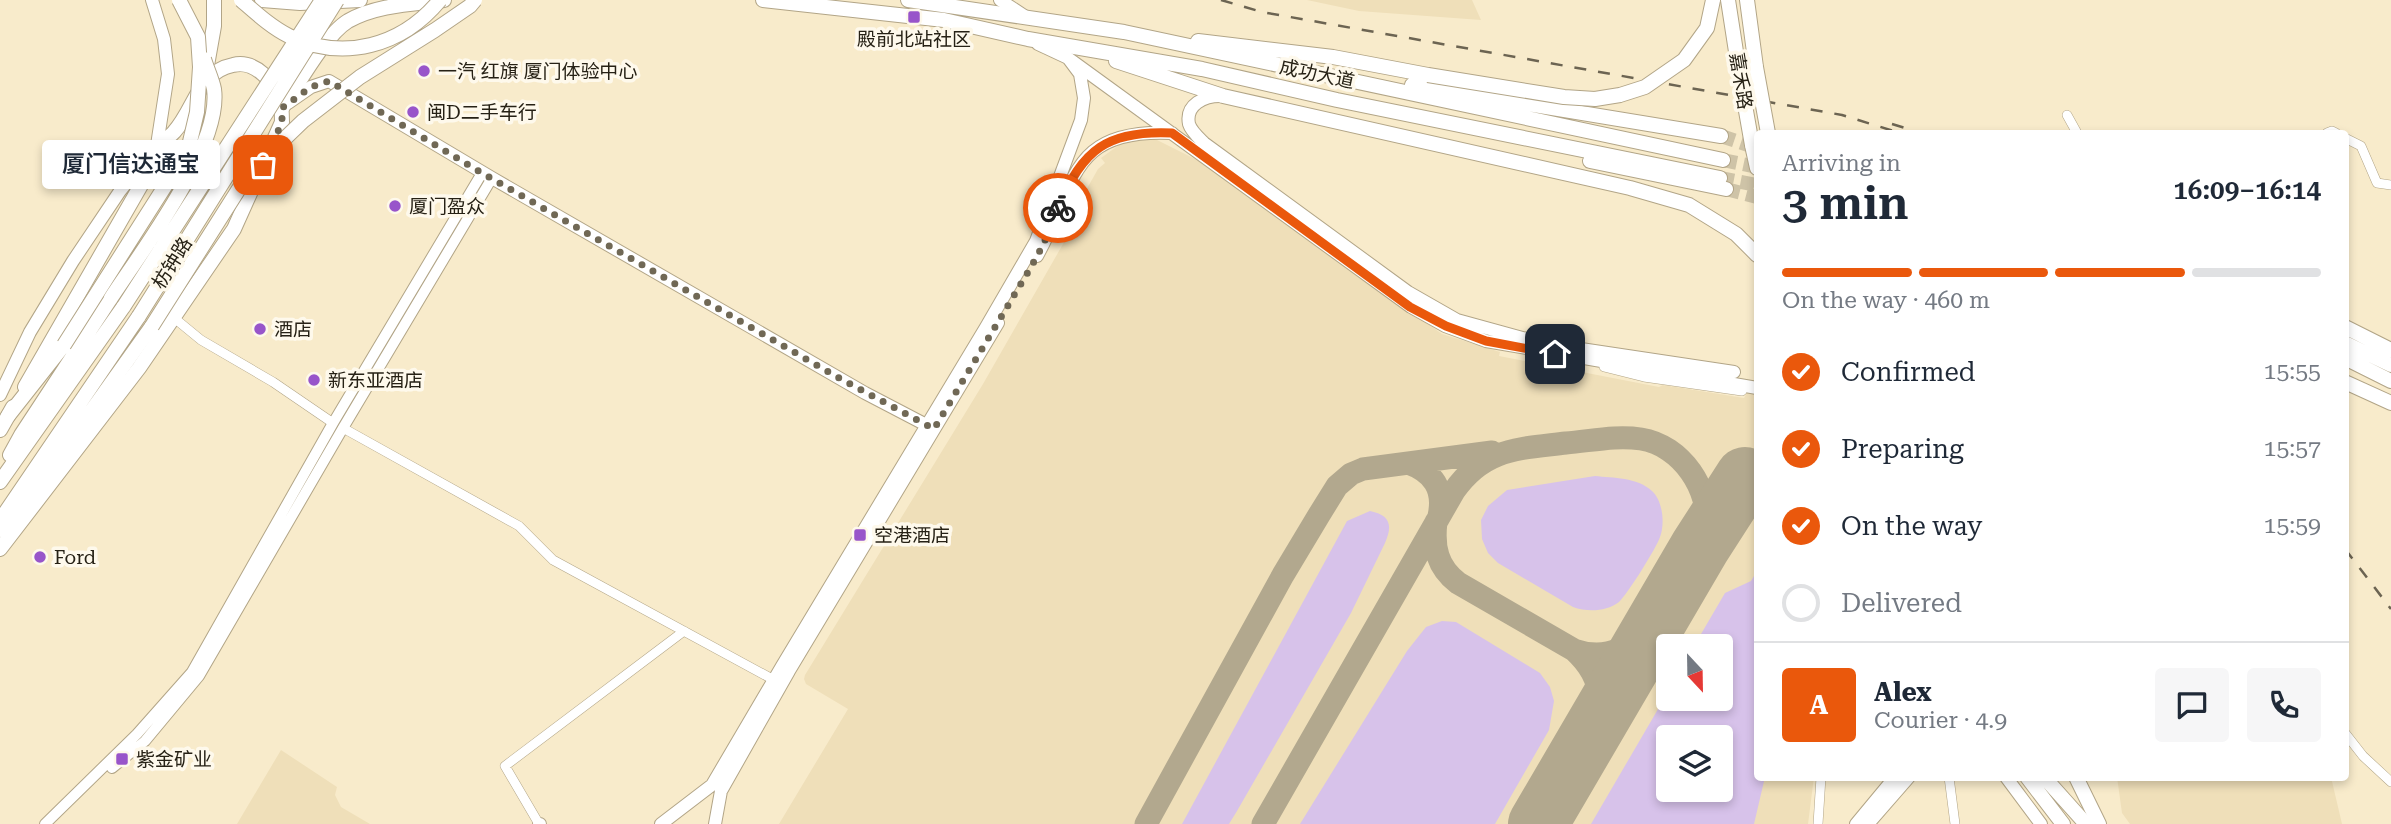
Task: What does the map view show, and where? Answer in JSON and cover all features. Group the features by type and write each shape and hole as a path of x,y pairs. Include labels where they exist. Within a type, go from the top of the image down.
{"main road":[{"path":"0,430 152,166 167,74 164,39 152,0"},
{"path":"0,475 21,435 190,176 209,134 214,91 198,37 179,0"},
{"path":"0,395 30,332 73,261 120,191 157,145 174,132 205,80 214,26 214,0"},
{"path":"241,0 267,22 288,35 315,46 351,49 380,43 411,29 442,0"},
{"path":"262,0 300,3 360,0"},
{"name":"枋钟路","path":"0,482 124,306 322,0"},
{"name":"枋钟路","path":"0,520 139,316 337,0"},
{"path":"282,108 331,36 348,21 380,9 442,0"},
{"path":"0,530 27,501 152,326 249,173 303,121 360,77 435,30 475,0"},
{"name":"成功大道","path":"763,0 944,20 1028,39 1223,96 1630,188 1689,205 1736,234 1754,252"},
{"name":"成功大道","path":"908,0 1124,32 1723,160"},
{"path":"1000,0 1026,18"},
{"path":"1124,32 1333,57 1564,97 1595,99 1646,87 1684,60 1707,28 1713,0"},
{"name":"嘉禾路","path":"1728,0 1754,155"},
{"name":"嘉禾路","path":"1747,0 1767,130"},
{"path":"8,416 64,345 188,150 197,112 200,68 198,37"},
{"path":"1186,47 1721,136"},
{"path":"1068,52 1116,93 1410,307 1446,326 1486,341 1754,387"},
{"path":"716,824 721,791 1036,241 1081,120 1084,98 1080,74 1068,52"},
{"name":"成功大道","path":"1068,52 1202,69 1723,183"},
{"path":"0,548 139,368 234,229 282,122 282,108 276,86 255,67 240,63 222,67 205,80"},
{"path":"282,108 311,87 329,81 487,176 864,393 930,427"},
{"path":"1223,96 1205,96 1190,112 1189,123 1204,143 1408,292 1457,320 1541,343 1734,372"},
{"path":"661,824 712,785 930,427 994,332 1043,245 1065,191 1083,161 1102,144 1127,135 1172,133"},
{"path":"2349,329 2391,350"},
{"path":"2349,345 2391,365"},
{"path":"2349,360 2391,381"},
{"path":"2349,384 2391,403"},
{"path":"1856,824 1892,781"},
{"path":"1868,824 1906,781"},
{"path":"2029,781 2063,824"},
{"path":"2048,781 2086,824"},
{"path":"2078,781 2099,824"},
{"path":"2010,782 2041,824"}],"street":[{"path":"2067,115 2075,130"},
{"path":"2349,140 2361,146 2377,183 2391,185"},
{"path":"45,824 137,734 192,672 487,176"},
{"path":"173,317 201,340 273,382 338,425 519,526 553,560 774,680"},
{"path":"1555,354 1644,377 1754,394"},
{"path":"55,824 122,759 145,741 198,676 338,425"},
{"path":"539,824 505,765 684,631"},
{"path":"2349,738 2362,756 2391,782"},
{"path":"1818,824 1821,781"},
{"path":"1949,781 1955,824"}],"shaded area":[{"path":"1307,0 1472,0 1481,20 1359,11"},
{"path":"1140,138 1155,139 1197,160 1442,334 1500,352 1499,356 1659,387 1663,385 1744,398 1754,381 1754,781 1813,781 1808,824 779,824 848,709 806,684 805,675 983,384 1067,237 1062,233 1098,169 1105,163 1101,158 1119,145"},
{"path":"1595,476 1625,479 1646,486 1659,501 1662,526 1653,550 1623,598 1608,608 1584,610 1573,607 1498,563 1488,553 1482,539 1481,520 1488,506 1507,490"},
{"path":"1370,511 1382,515 1388,522 1389,531 1385,543 1351,613 1237,811 1229,824 1182,824 1347,521"},
{"path":"1754,576 1754,781 1764,781 1754,824 1591,824 1657,711 1733,711 1733,634 1701,634 1725,593 1751,581"},
{"path":"1442,621 1456,622 1540,673 1550,687 1554,701 1549,730 1495,824 1300,824 1407,651 1426,627"},
{"path":"281,750 337,787 335,795 341,807 370,824 237,824"},
{"path":"2118,781 2332,781 2342,824 2130,824 2122,813"}],"taxiway":[{"path":"1263,824 1454,491 1465,477 1490,458 1517,449 1604,439 1641,439 1669,450 1691,472 1704,500 1707,515 1705,536 1666,605 1642,634 1628,645 1612,652 1594,654 1574,650 1588,666 1596,682 1599,697 1592,727 1565,775"},
{"path":"1146,824 1283,575 1337,486 1351,474 1363,469 1492,452"},
{"path":"1408,463 1424,471 1435,483 1440,498 1439,516"},
{"path":"1436,522 1438,556 1451,577 1574,650"}],"runway":[{"path":"1538,824 1700,547 1745,477"}],"tunnel":[{"path":"1721,136 1754,147"},
{"path":"1723,160 1754,166"},
{"path":"1720,178 1754,184"},
{"path":"1726,189 1754,196"}],"railway":[{"path":"1221,0 1262,12 1842,115 1890,130"},
{"path":"1892,124 1911,130"},
{"path":"2349,554 2391,609"}],"way so far":[{"path":"263,165 282,122 282,108 311,87 329,81 482,173 864,393 934,429 1031,267 1058,208"}],"place":[{"name":"殿前北站社区","path":"914,17"},
{"name":"一汽 红旗 厦门体验中心","path":"424,71"},
{"name":"闽D二手车行","path":"413,112"},
{"name":"厦门信达通宝","path":"263,165"},
{"name":"厦门盈众","path":"395,206"},
{"name":"酒店","path":"260,329"},
{"name":"新东亚酒店","path":"314,380"},
{"name":"空港酒店","path":"860,535"},
{"name":"Ford","path":"40,557"},
{"name":"紫金矿业","path":"122,759"}],"route":[{"path":"1058,208 1083,161 1102,144 1127,135 1172,133 1410,307 1446,326 1486,341 1555,354"}]}
